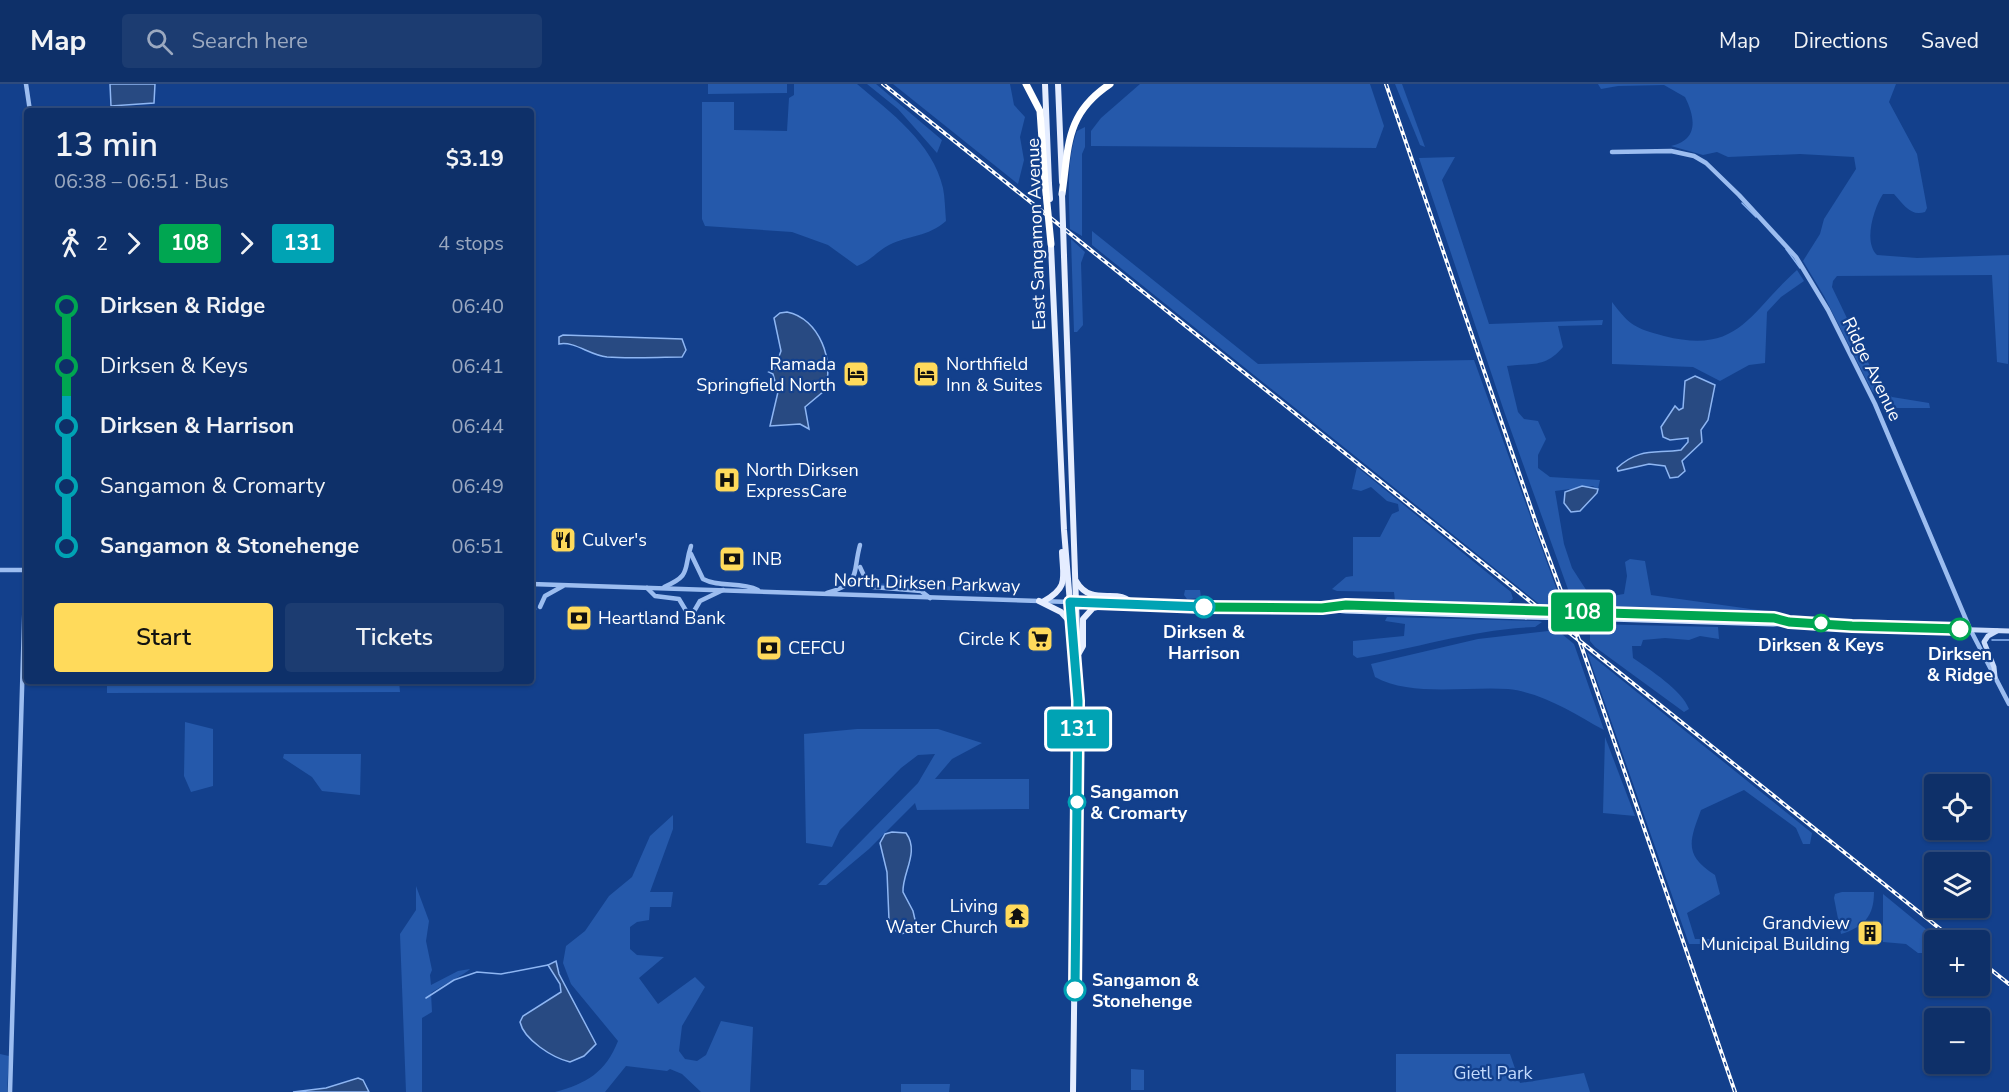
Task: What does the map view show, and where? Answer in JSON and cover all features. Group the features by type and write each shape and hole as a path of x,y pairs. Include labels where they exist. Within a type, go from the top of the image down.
{"highway":[{"path":"1026,84 1040,111 1051,245"},
{"path":"1062,194 1068,140 1074,121 1088,102 1110,84"}],"main road":[{"name":"East Sangamon Avenue","path":"1045,84 1047,183"},
{"name":"East Sangamon Avenue","path":"1058,84 1076,581 1071,623 1077,670 1078,755 1073,1092"},
{"name":"East Sangamon Avenue","path":"1051,245 1064,530 1079,653 1077,670"},
{"path":"1041,601 1057,593 1063,585 1064,530"},
{"path":"1076,581 1082,590 1091,596 1125,597 1133,604"},
{"path":"1041,601 1061,612 1071,623"},
{"name":"North Dirksen Parkway","path":"1073,602 1322,608 1355,612 1763,624 1789,622 2009,631"},
{"path":"1079,653 1083,646 1083,619 1093,608 1109,604"},
{"name":"North Dirksen Parkway","path":"1322,608 1346,605 1774,618 1789,622"},
{"path":"1995,677 1994,667 1984,642 1988,636 2000,630"}],"street":[{"path":"26,84 30,108"},
{"name":"Ridge Avenue","path":"1612,152 1671,151 1694,156 1706,164 1739,195 1796,257 1828,310 1879,412 1970,629 2009,704"},
{"path":"820,595 840,590 852,582 856,574 860,545"},
{"path":"660,588 677,581 686,573 692,546"},
{"path":"691,554 703,579 713,583 745,584 760,591"},
{"path":"860,567 868,584 878,589 921,591 930,598"},
{"path":"0,570 24,570"},
{"name":"North Dirksen Parkway","path":"534,584 1073,602"},
{"path":"540,607 545,596 565,585"},
{"path":"647,588 655,596 679,599 690,613 700,602 724,590"},
{"path":"10,1092 24,635"}],"green space":[{"path":"708,84 787,84 787,93 708,94"},
{"path":"794,84 857,84 896,117 920,143 938,172 944,192 946,221 925,233 889,245 857,266 828,245 792,232 705,226 702,219 702,102 734,102 734,130 787,131 789,98 794,95"},
{"path":"867,84 876,84 942,140 937,153 898,109"},
{"path":"893,84 1010,84 1014,105 1025,117 1020,137 1024,160 1018,184"},
{"path":"1140,84 1370,84 1384,126 1376,148 1091,146 1091,131 1101,118"},
{"path":"1395,84 1402,84 1425,147 1420,145"},
{"path":"1598,84 1896,84 1889,102 1917,154 1927,208 1925,212 1916,213 1908,209 1894,194 1883,194 1871,225 1873,249 1877,255 1917,258 2009,255 2008,364 1997,362 1992,275 1837,276 1832,287 1880,387 1892,397 1929,403 1930,408 1889,408 1872,391 1824,296 1803,261 1820,234 1824,219 1856,169 1854,157 1800,154 1728,157 1717,152 1703,155 1671,146 1686,139 1692,128 1693,121 1685,97 1664,85 1618,86 1601,89"},
{"path":"1085,127 1085,147 1082,154 1082,236 1070,229 1069,179 1071,154 1077,131"},
{"path":"1455,157 1442,180 1489,324 1603,320 1602,325 1558,326 1563,347 1556,354 1538,363 1507,366 1518,412 1524,419 1538,421 1546,439 1538,455 1538,468 1550,477 1600,480 1598,489 1593,486 1555,491 1564,544 1572,568 1592,599 1624,594 1627,576 1625,562 1630,559 1645,561 1651,595 1779,613 1574,606 1504,411 1419,158"},
{"path":"1092,231 1258,364 1474,360 1563,607 1543,607 1092,245"},
{"path":"1071,239 1085,252 1081,263 1083,325 1077,332 1074,332"},
{"path":"1797,270 1804,281 1781,297 1767,312 1765,363 1749,365 1720,381 1693,367 1612,364 1612,302 1629,321 1646,331 1689,340 1710,340 1740,327"},
{"path":"1357,467 1511,592 1513,599 1507,604 1497,605 1395,601 1394,592 1332,589 1346,577 1353,576 1353,537 1380,537 1392,514 1399,511 1398,504 1387,501 1371,487 1361,491 1352,489"},
{"path":"872,583 964,587 966,591 883,588"},
{"path":"977,588 1007,590 1007,592 976,593"},
{"path":"1185,590 1200,590 1201,598 1187,599 1184,595"},
{"path":"1387,617 1542,622 1535,627 1490,631 1357,658 1353,655 1353,641 1404,636 1405,624 1385,621"},
{"path":"1590,624 1718,627 1719,639 1700,636 1689,640 1665,638 1643,640 1641,646 1632,646 1633,658 1673,688 1689,709 1684,712 1595,647 1590,641"},
{"path":"1557,630 1574,644 1604,730 1558,705 1521,691 1492,688 1422,689 1405,687 1375,677 1371,664 1478,639"},
{"path":"1587,652 1812,833 1810,844 1803,844 1796,828 1744,790 1701,810 1692,839 1692,847 1698,861 1715,875 1720,894 1687,913 1695,939 1716,939 1719,941 1717,944 1689,944"},
{"path":"107,684 399,684 400,692 107,693"},
{"path":"185,722 213,729 213,786 191,792 184,776"},
{"path":"857,729 938,729 982,743 952,759 935,779 1029,779 1029,809 917,810 915,803 869,849 826,885 818,885 918,783 935,754 918,755 901,768 840,830 832,847 806,843 804,734"},
{"path":"1605,737 1635,816 1603,813"},
{"path":"284,754 361,754 360,795 322,791 312,777 283,758"},
{"path":"673,815 673,829 650,892 673,892 671,907 650,907 649,920 637,922 630,927 630,949 637,955 664,957 639,978 658,1004 695,977 705,987 682,1026 679,1051 685,1059 697,1061 706,1055 721,1021 753,1027 750,1092 701,1092 682,1074 670,1069 667,1071 626,1066 605,1092 555,1092 576,1085 594,1075 607,1061 618,1041 571,984 563,963 566,946 585,931 609,896 632,877 650,836"},
{"path":"416,886 429,921 426,941 432,970 431,985 458,971 470,969 431,993 432,1012 422,1018 422,1092 406,1092 400,934 416,910"},
{"path":"1874,892 1874,900 1870,914 1862,924 1841,934 1834,898 1835,894"},
{"path":"1883,894 1927,930 1924,930 1924,953 1918,953 1906,944 1883,942"},
{"path":"0,1054 9,1056 7,1092 0,1092"},
{"name":"Gietl Park","path":"1396,1054 1510,1054 1520,1083 1584,1073 1590,1092 1396,1092"},
{"path":"1131,1069 1144,1070 1144,1090 1131,1090"},
{"path":"901,1084 950,1084 949,1092 901,1092"}],"shaded area":[{"path":"110,84 155,84 154,103 111,106"},
{"path":"787,312 808,323 816,332 826,355 828,367 824,391 805,407 809,429 800,424 770,426 778,392 773,374 769,372 774,370 781,351 774,318 780,313"},
{"path":"563,335 682,339 686,350 682,357 607,357 571,344 559,344 559,337"},
{"path":"1695,376 1715,385 1708,420 1701,430 1702,442 1682,461 1685,471 1678,477 1670,478 1665,466 1649,464 1618,471 1617,468 1633,457 1641,454 1681,450 1688,442 1688,438 1670,440 1663,437 1661,427 1675,406 1679,410 1683,408 1685,381"},
{"path":"1582,486 1598,489 1597,493 1580,511 1571,512 1564,503 1565,492"},
{"path":"906,833 911,848 903,892 913,911 916,924 909,932 900,934 891,927 889,920 887,872 880,843 885,834"},
{"path":"556,961 559,974 596,1044 584,1056 570,1062 556,1057 533,1042 520,1022 523,1016 561,992 560,984 548,965"},
{"path":"358,1078 363,1080 369,1092 293,1092 326,1088"}],"waterway":[{"path":"1742,203 1756,217"},
{"path":"1786,249 1800,268"},
{"path":"1992,640 2009,640"},
{"path":"426,998 454,980 477,972 501,974 548,965"}],"railway":[{"path":"883,84 1941,930"},
{"path":"1386,84 1536,523 1582,648 1735,1092"},
{"path":"1990,969 2009,984"}],"bus line":[{"name":"131","path":"1075,990 1078,701 1070,602 1204,607"},
{"name":"108","path":"1204,607 1322,608 1346,605 1774,618 1789,622 1852,626 1960,629"}],"place":[{"name":"Ramada Springfield North","path":"856,374"},
{"name":"Northfield Inn & Suites","path":"926,374"},
{"name":"North Dirksen ExpressCare","path":"727,480"},
{"name":"Culver's","path":"563,540"},
{"name":"INB","path":"732,559"},
{"name":"Dirksen & Harrison","path":"1204,607"},
{"name":"Heartland Bank","path":"579,618"},
{"name":"Dirksen & Keys","path":"1821,623"},
{"name":"Dirksen & Ridge","path":"1960,629"},
{"name":"Circle K","path":"1040,639"},
{"name":"CEFCU","path":"769,648"},
{"name":"Sangamon & Cromarty","path":"1077,802"},
{"name":"Living Water Church","path":"1017,916"},
{"name":"Grandview Municipal Building","path":"1870,933"},
{"name":"Sangamon & Stonehenge","path":"1075,990"}]}
